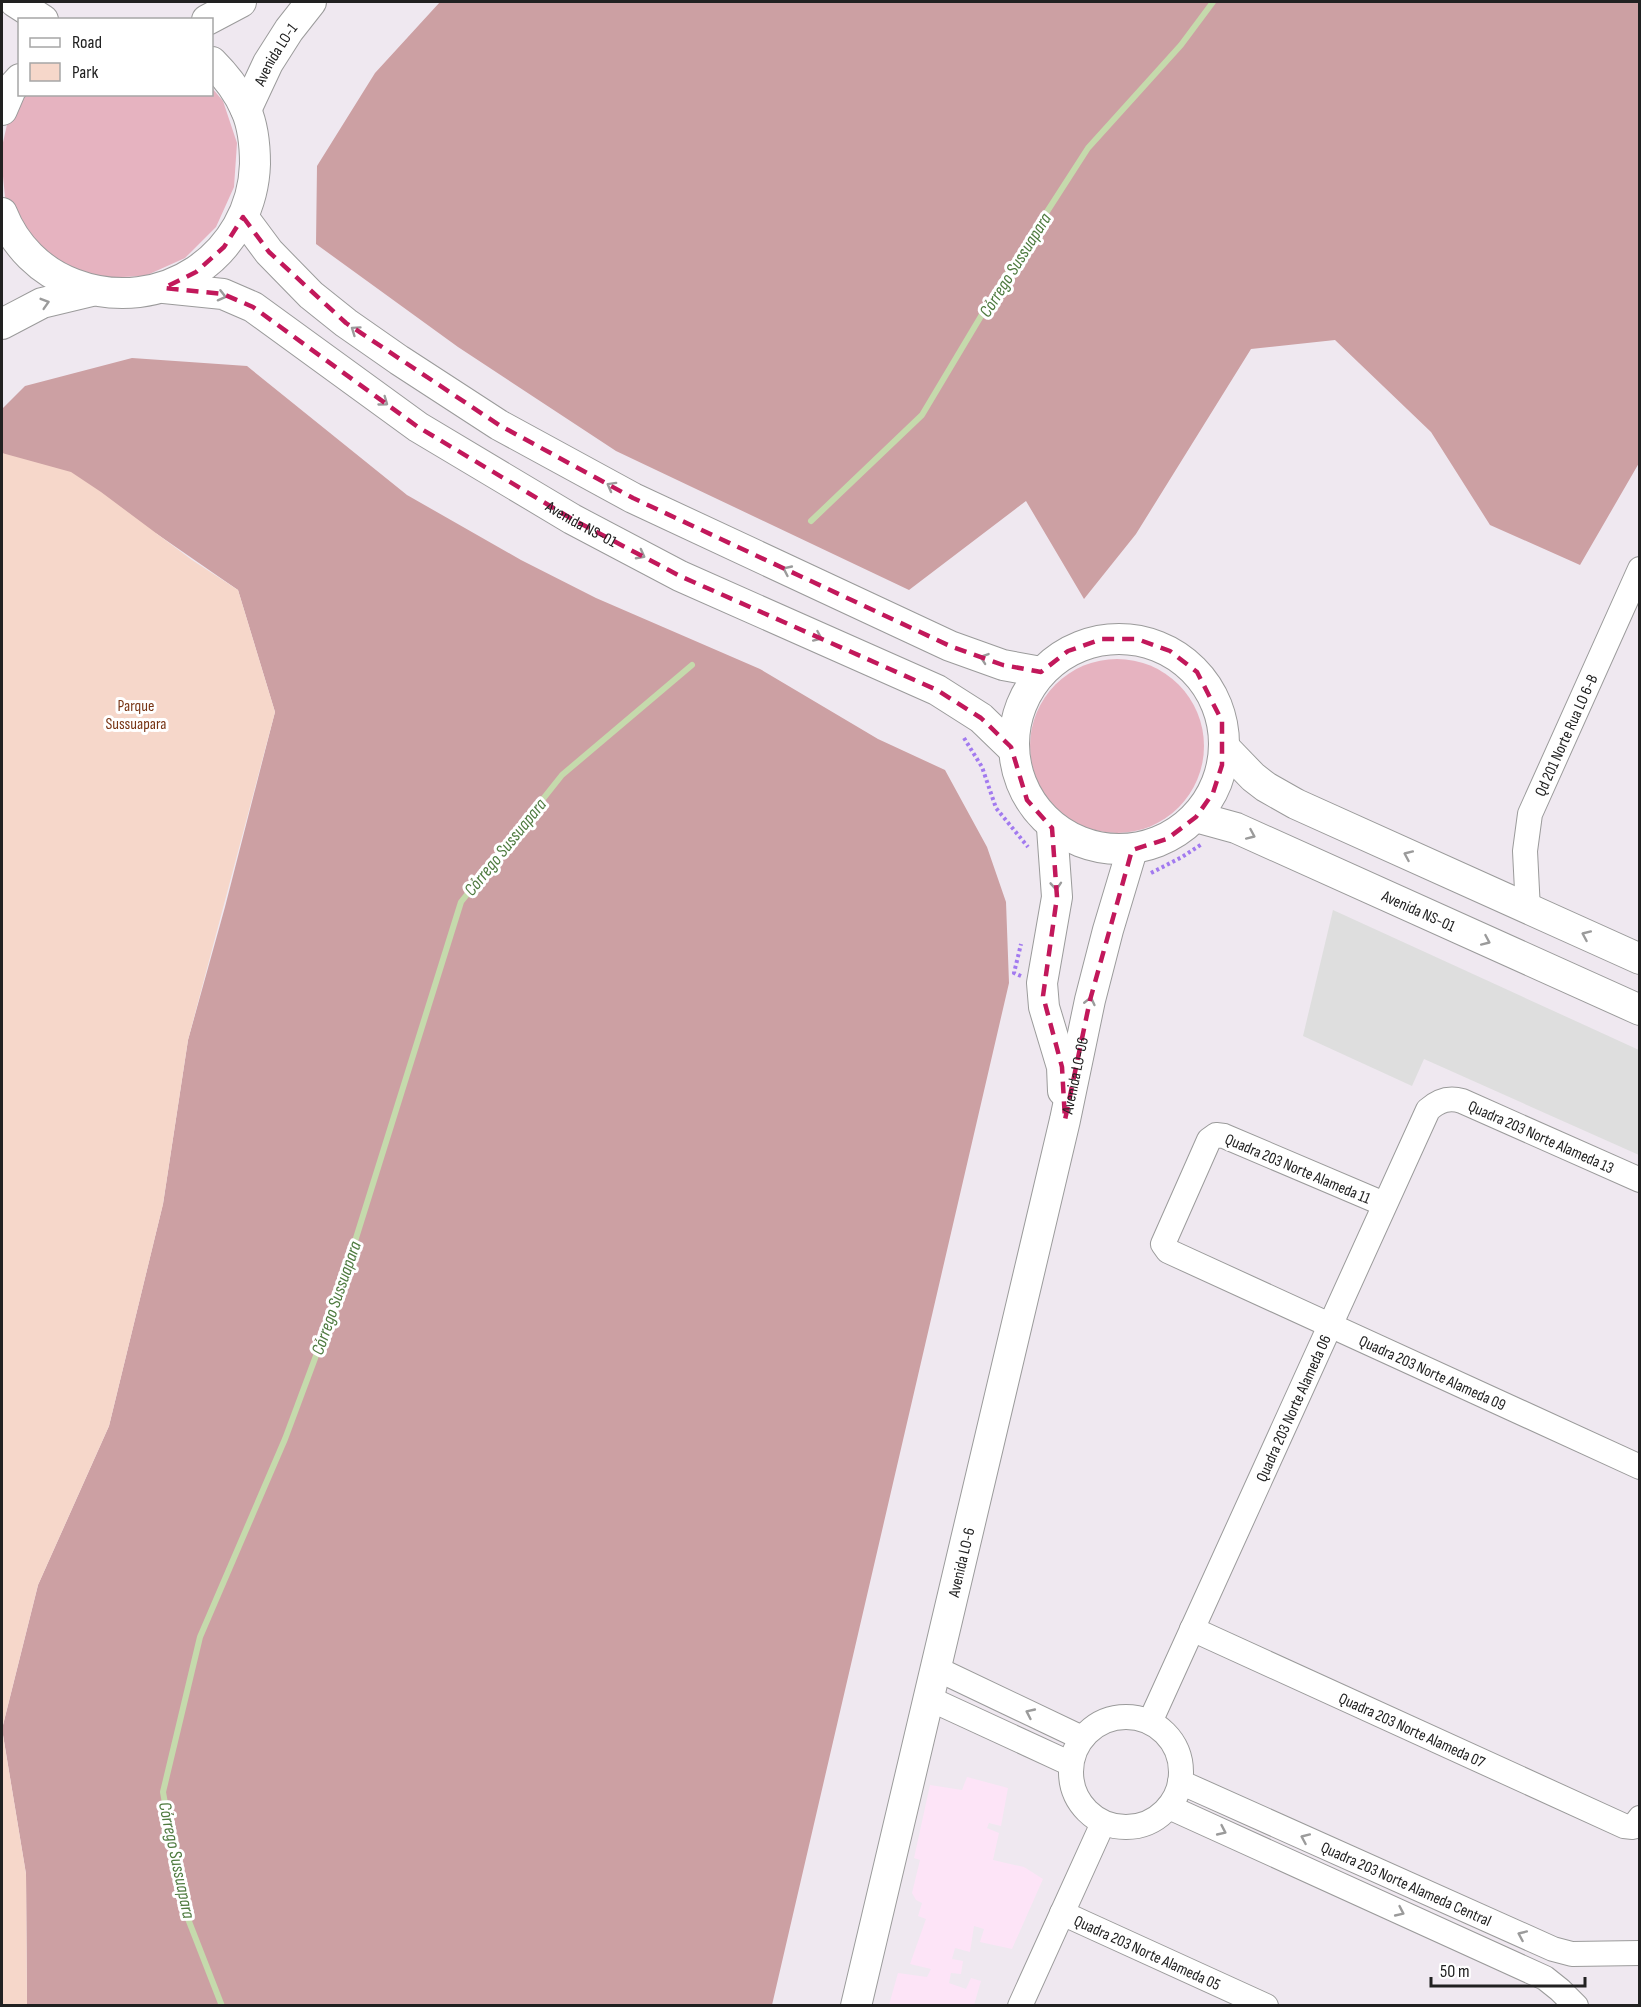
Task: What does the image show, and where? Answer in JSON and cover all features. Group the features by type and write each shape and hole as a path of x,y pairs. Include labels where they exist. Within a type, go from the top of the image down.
{"street":[{"path":"15,2 40,18"},
{"path":"211,18 241,2"},
{"name":"Avenida LO-1","path":"246,110 268,63 289,30 311,2"},
{"path":"2,213 7,228 29,256 58,278 92,291 128,294 164,288 196,272 224,247 243,217 254,182 255,146 246,110 228,79 213,63"},
{"path":"243,217 269,252 311,295 399,360 499,425 633,498 950,646 1003,665 1041,672"},
{"name":"Avenida NS-01","path":"164,288 223,294 253,307 418,427 562,513 680,576 937,690 981,718 1011,747"},
{"path":"2,324 42,303 92,291"},
{"name":"Qd 201 Norte Rua LO 6-B","path":"1528,909 1525,851 1530,814 1640,569"},
{"path":"1102,639 1137,639 1170,651 1197,672 1216,702 1222,721 1224,747 1222,765 1213,793 1196,817 1138,863 1090,847 1052,828 1028,800 1017,776 1011,747 1016,716 1041,672 1068,651 1102,639"},
{"path":"1224,747 1259,782 1296,804 1640,959"},
{"name":"Avenida NS-01","path":"1196,817 1236,828 1640,1010"},
{"name":"Avenida LO-06","path":"1052,828 1056,897 1042,983 1044,1007 1062,1068 1065,1120"},
{"name":"Avenida LO-06","path":"1065,1120 1090,1000 1108,930 1138,863"},
{"name":"Quadra 203 Norte Alameda 13","path":"1442,1101 1452,1099 1462,1101 1640,1180"},
{"name":"Quadra 203 Norte Alameda 06","path":"1150,1722 1422,1120 1428,1110 1442,1101"},
{"name":"Avenida LO-6","path":"855,2006 1065,1120"},
{"name":"Quadra 203 Norte Alameda 11","path":"1163,1244 1212,1136 1224,1136 1384,1204"},
{"name":"Quadra 203 Norte Alameda 09","path":"1163,1244 1168,1251 1640,1467"},
{"name":"Quadra 203 Norte Alameda 07","path":"1192,1629 1624,1826 1636,1822"},
{"path":"935,1668 1083,1738"},
{"path":"928,1698 1071,1764"},
{"path":"1131,1717 1150,1722 1162,1730 1174,1746 1181,1764 1180,1782 1174,1799 1156,1819 1139,1826 1121,1828 1103,1823 1091,1816 1077,1799 1072,1785 1071,1764 1075,1751 1083,1738 1097,1725 1116,1718 1131,1717"},
{"name":"Quadra 203 Norte Alameda Central","path":"1180,1782 1553,1949 1572,1954 1640,1953"},
{"name":"Quadra 203 Norte Alameda Central","path":"1169,1807 1545,1978 1576,2006"},
{"path":"1020,2006 1103,1823"},
{"name":"Quadra 203 Norte Alameda 05","path":"1062,1913 1266,2006"}],"path":[{"path":"960,732 982,767 996,808 1034,855"},
{"path":"1138,863 1182,857 1202,844 1211,845"},
{"path":"1022,943 1014,973 1042,983"}],"highlighted area":[{"path":"243,217 269,252 346,323 499,425 633,498 950,646 1003,665 1041,672 1068,651 1102,639 1137,639 1170,651 1197,672 1222,721 1222,765 1213,793 1196,817 1167,839 1132,850 1090,1000 1065,1120 1062,1067 1043,996 1057,897 1052,828 1027,800 1011,747 981,718 937,690 680,576 572,519 418,427 253,307 223,294 164,288 196,272 224,247"}],"shaded area":[{"path":"440,2 1639,2 1639,463 1580,565 1490,525 1431,432 1335,340 1251,349 1136,534 1084,599 1026,501 909,590 616,451 458,347 316,244 317,166 375,73"},
{"path":"213,89 223,101 237,143 234,187 216,227 185,258 145,276 101,278 60,264 27,235 5,197 2,147 10,111 21,96 213,96"},
{"path":"132,358 247,366 407,495 521,560 596,598 760,669 878,739 945,770 987,847 1006,902 1009,983 772,2005 27,2005 26,1874 2,1729 38,1585 109,1426 163,1204 188,1040 275,712 238,590 157,534 2,453 2,409 25,386"},
{"path":"1117,659 1134,660 1150,665 1166,673 1179,684 1190,697 1198,713 1203,729 1203,763 1198,779 1190,795 1179,808 1166,819 1150,827 1134,832 1117,833 1100,832 1084,827 1068,819 1055,808 1044,795 1036,779 1031,763 1030,746 1031,729 1036,713 1044,697 1055,684 1068,673 1084,665 1100,660"},
{"path":"1333,910 1639,1050 1639,1155 1424,1059 1412,1086 1303,1036"},
{"path":"967,1777 1008,1788 1001,1826 989,1823 987,1828 999,1833 993,1860 1024,1867 1043,1879 1012,1949 980,1942 984,1929 974,1926 970,1952 955,1948 952,1959 963,1961 961,1974 951,1973 949,1983 966,1989 971,1978 981,1981 974,2005 889,2005 898,1973 927,1977 931,1969 910,1964 926,1919 918,1916 922,1903 916,1900 912,1893 920,1860 914,1858 930,1785 962,1790"}],"green space":[{"name":"Parque Sussuapara","path":"2,453 71,472 192,560 238,590 275,712 188,1040 163,1204 109,1426 38,1585 2,1729"},
{"path":"2,1729 26,1874 27,2006 2,2005"}],"waterway":[{"name":"Córrego Sussuapara","path":"811,521 922,415 996,291 1088,148 1181,45 1213,2"},
{"name":"Córrego Sussuapara","path":"222,2006 183,1906 163,1792 200,1637 285,1439 336,1302 461,902 562,775 692,665"}]}
